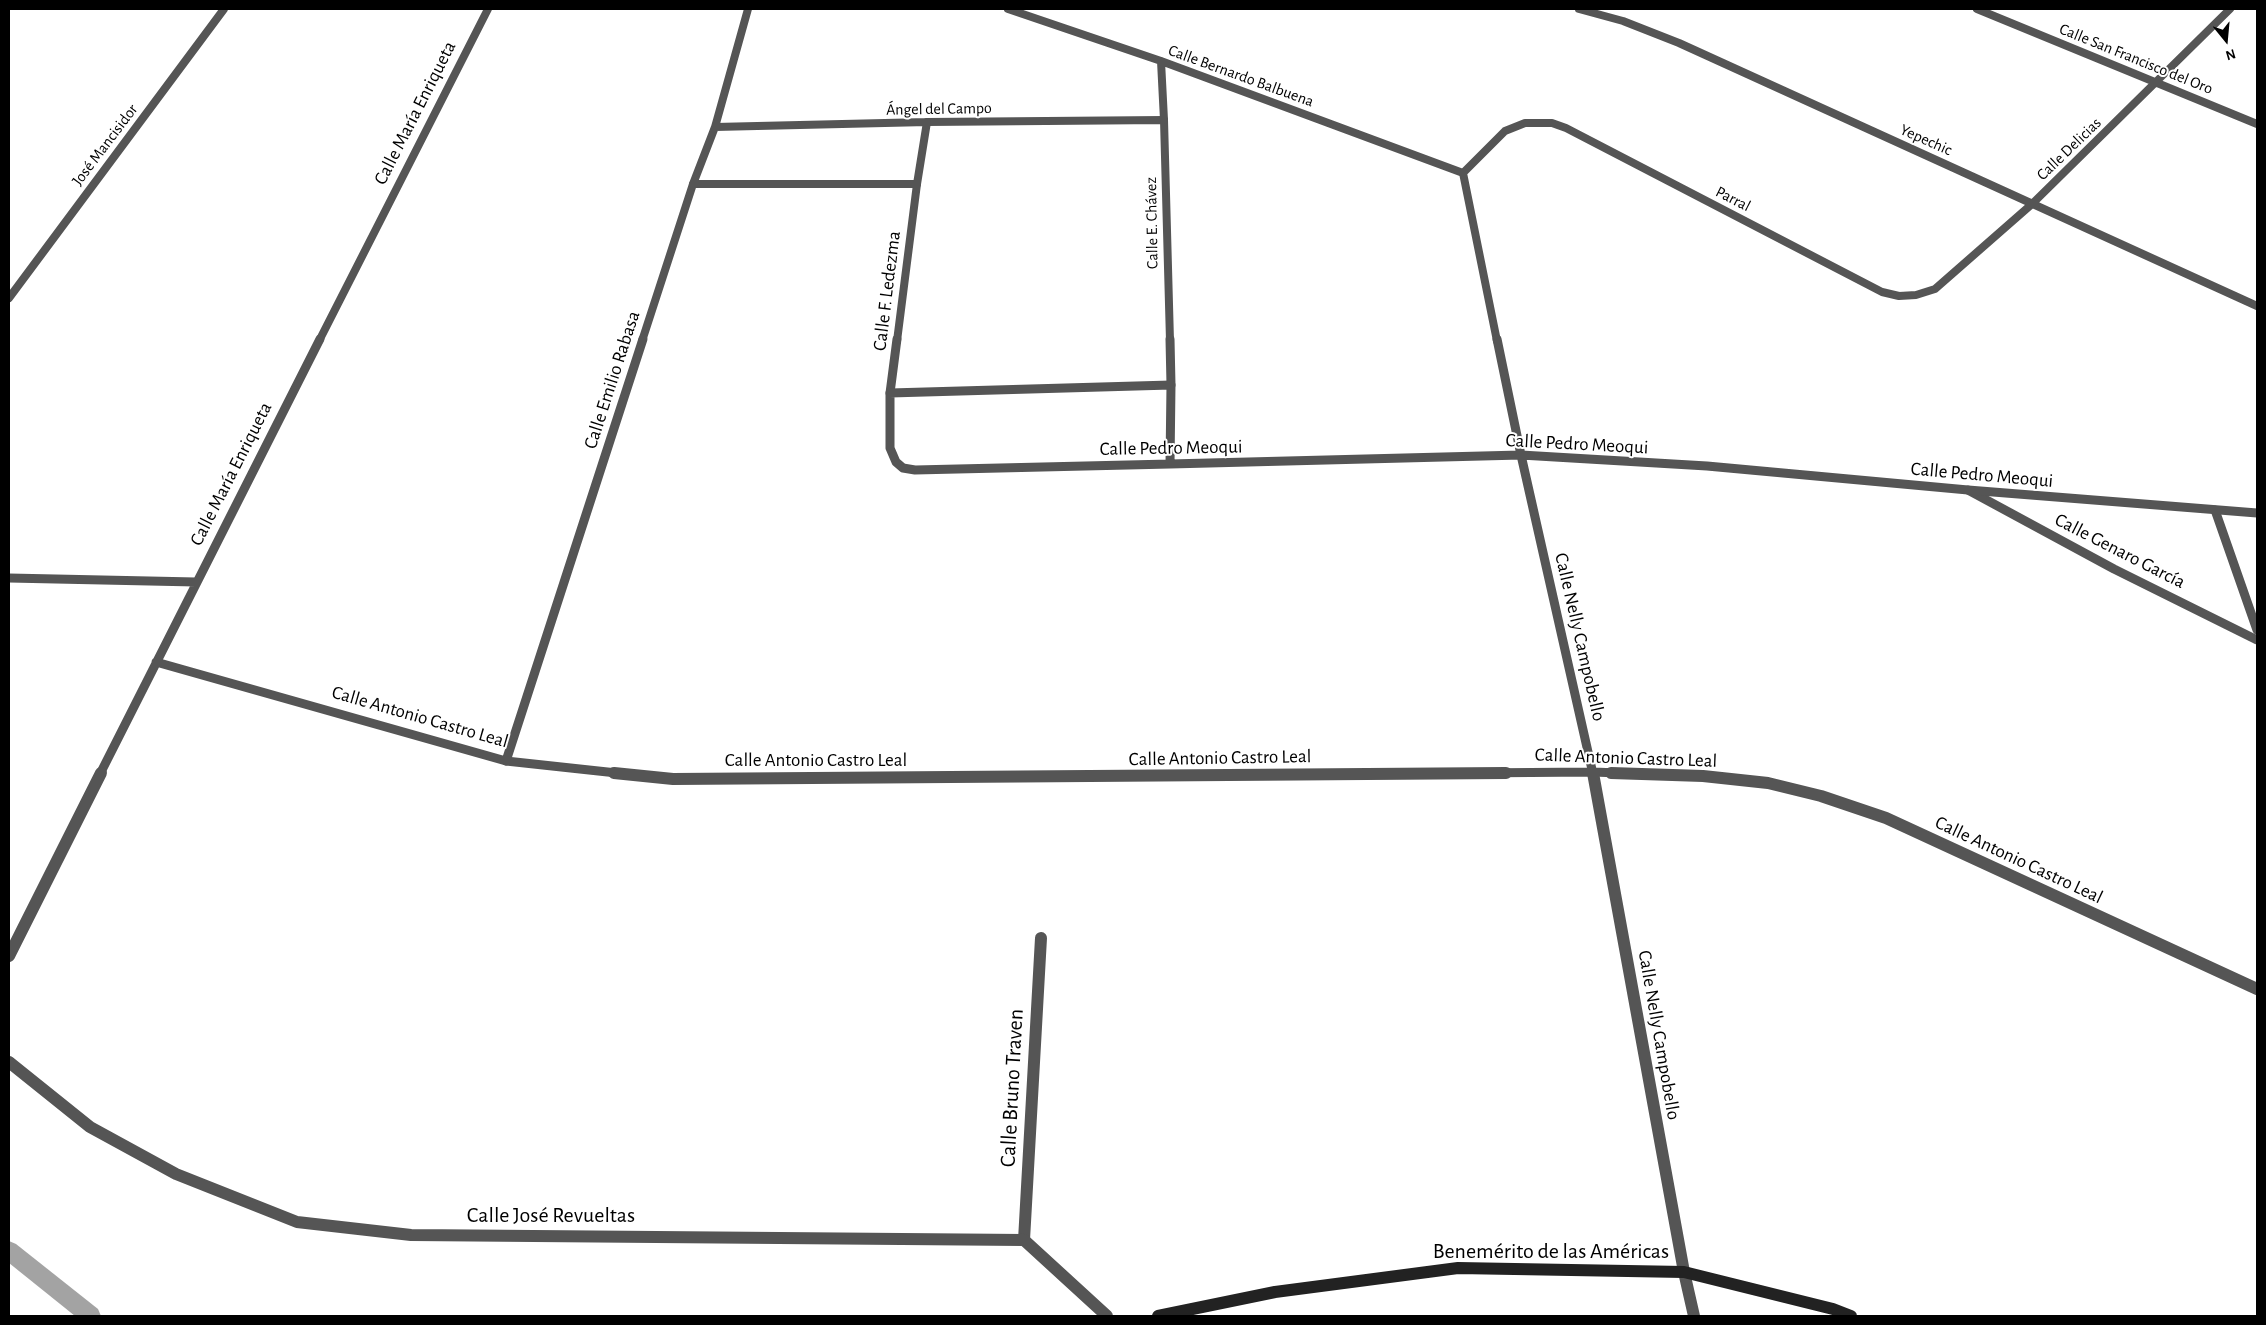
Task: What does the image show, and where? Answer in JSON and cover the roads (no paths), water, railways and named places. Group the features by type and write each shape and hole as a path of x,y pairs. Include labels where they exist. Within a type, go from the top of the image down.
{"street":[{"name":"José Mancisidor","path":"9,298 224,9"},
{"name":"Calle María Enriqueta","path":"9,956 196,582 488,9"},
{"name":"Calle Emilio Rabasa","path":"506,761 693,184 715,127 748,9"},
{"name":"Calle Bernardo Balbuena","path":"1008,9 1161,61 1463,173"},
{"name":"Yepechic","path":"1579,9 1623,21 1679,43 2257,306"},
{"name":"Calle San Francisco del Oro","path":"1977,9 2257,124"},
{"name":"Calle Delicias","path":"1916,296 1935,289 2032,204 2230,9"},
{"name":"Calle E. Chávez","path":"1161,61 1170,385 1170,464"},
{"name":"Ángel del Campo","path":"715,127 927,122 1164,120"},
{"name":"Calle F. Ledezma","path":"896,462 890,448 890,393 917,184 927,122"},
{"name":"Parral","path":"1463,173 1505,131 1519,125 1539,122 1552,123 1566,128 1882,292 1899,296 1916,296"},
{"name":"Calle Nelly Campobello","path":"1463,173 1521,455 1593,772 1684,1272 1694,1316"},
{"path":"693,184 917,184"},
{"path":"890,393 1170,385"},
{"name":"Calle Pedro Meoqui","path":"896,462 903,468 915,470 1521,455 1708,466 1968,490 2257,513"},
{"name":"Calle Genaro García","path":"1968,490 2114,570 2257,640"},
{"path":"2214,510 2257,630"},
{"path":"9,578 196,582"},
{"name":"Calle Antonio Castro Leal","path":"156,662 506,761 673,778 1593,772 1703,776 1768,783 1820,796 1886,818 2257,989"},
{"name":"Calle Bruno Traven","path":"1024,1240 1041,938"},
{"name":"Calle José Revueltas","path":"9,1062 90,1127 176,1174 296,1222 411,1236 1024,1240"},
{"path":"1024,1240 1107,1316"},
{"name":"Benemérito de las Américas","path":"1158,1316 1275,1292 1458,1268 1684,1272 1833,1309 1851,1316"}],"waterway":[{"path":"9,1251 91,1316"}]}
